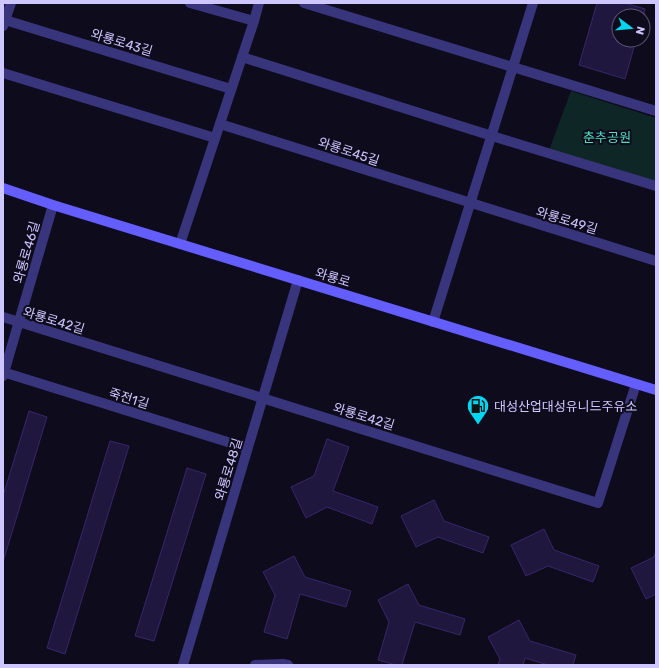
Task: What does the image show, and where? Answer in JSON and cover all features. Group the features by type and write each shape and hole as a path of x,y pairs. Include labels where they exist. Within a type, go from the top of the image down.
{"main road":[{"name":"와룡로","path":"3,188 53,205 656,390"}],"street":[{"name":"와룡로43길","path":"11,3 4,23 231,89"},
{"path":"190,3 254,21"},
{"path":"180,244 259,3"},
{"path":"304,3 656,110"},
{"path":"433,322 533,3"},
{"path":"242,57 656,186"},
{"path":"3,73 215,138"},
{"name":"와룡로45길","path":"220,124 471,204"},
{"name":"와룡로49길","path":"471,204 656,261"},
{"name":"와룡로46길","path":"3,373 53,205"},
{"name":"와룡로48길","path":"183,665 298,280"},
{"name":"와룡로42길","path":"3,317 598,502 636,384"},
{"name":"죽전1길","path":"3,373 247,448"},
{"path":"255,665 288,665"}],"green space":[{"name":"춘추공원","path":"571,91 656,118 656,186 548,153"}],"building":[{"path":"597,3 625,3 642,8 611,8 611,48 634,48 625,79 579,65"},
{"path":"29,411 47,417 3,562 3,496"},
{"path":"327,439 349,447 333,491 378,507 372,524 327,507 306,518 291,487 314,476"},
{"path":"110,441 129,446 65,654 47,648"},
{"path":"187,468 206,474 154,641 135,636"},
{"path":"434,500 444,521 489,537 483,553 438,537 416,547 401,516"},
{"path":"544,529 554,550 599,566 593,582 548,566 526,576 511,545"},
{"path":"656,551 656,594 646,599 631,568 654,557"},
{"path":"294,556 305,577 351,591 346,607 300,594 287,639 264,632 275,595 263,572"},
{"path":"408,584 419,605 465,619 460,635 415,622 402,665 396,665 378,660 389,622 378,600"},
{"path":"519,620 530,641 576,655 573,665 548,665 525,658 523,665 498,665 500,659 488,637"}],"place":[{"name":"대성산업대성유니드주유소","path":"478,426"}]}
